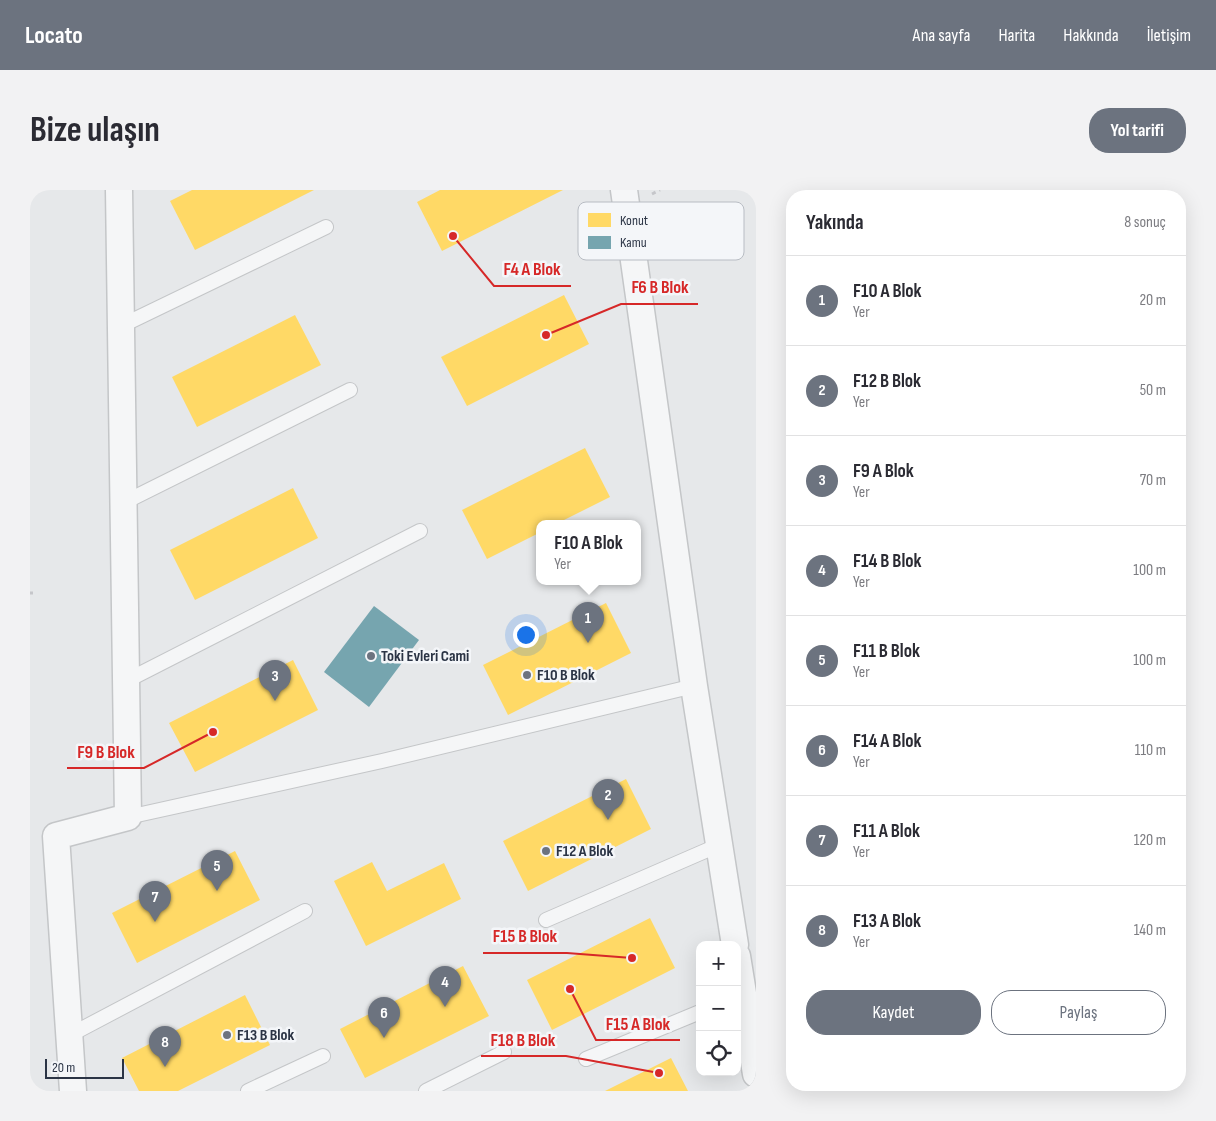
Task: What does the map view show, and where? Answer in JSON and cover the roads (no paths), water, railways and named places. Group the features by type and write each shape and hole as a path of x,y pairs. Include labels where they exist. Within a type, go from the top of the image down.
{"street":[{"path":"73,1091 56,836 128,817 119,190"},
{"path":"634,260 694,686 735,941"},
{"path":"741,1000 756,1074"}],"lane":[{"path":"121,326 326,227"},
{"path":"123,504 350,390"},
{"path":"126,682 420,531"},
{"path":"128,817 382,761 694,686"},
{"path":"546,920 720,845"},
{"path":"70,1035 305,911"},
{"path":"586,1059 696,1014"},
{"path":"426,1091 504,1052"},
{"path":"248,1091 323,1056"}],"place":[{"name":"F4 A Blok","path":"453,236"},
{"name":"F6 B Blok","path":"546,335"},
{"name":"F10 A Blok","path":"588,643"},
{"name":"Toki Evleri Cami","path":"371,656"},
{"name":"F10 B Blok","path":"527,675"},
{"name":"F9 A Blok","path":"275,701"},
{"name":"F9 B Blok","path":"213,732"},
{"name":"F12 B Blok","path":"608,820"},
{"name":"F12 A Blok","path":"546,851"},
{"name":"F11 B Blok","path":"217,891"},
{"name":"F11 A Blok","path":"155,922"},
{"name":"F15 B Blok","path":"632,958"},
{"name":"F15 A Blok","path":"570,989"},
{"name":"F14 B Blok","path":"445,1007"},
{"name":"F13 B Blok","path":"227,1035"},
{"name":"F14 A Blok","path":"384,1038"},
{"name":"F13 A Blok","path":"165,1067"},
{"name":"F18 B Blok","path":"659,1073"}]}
